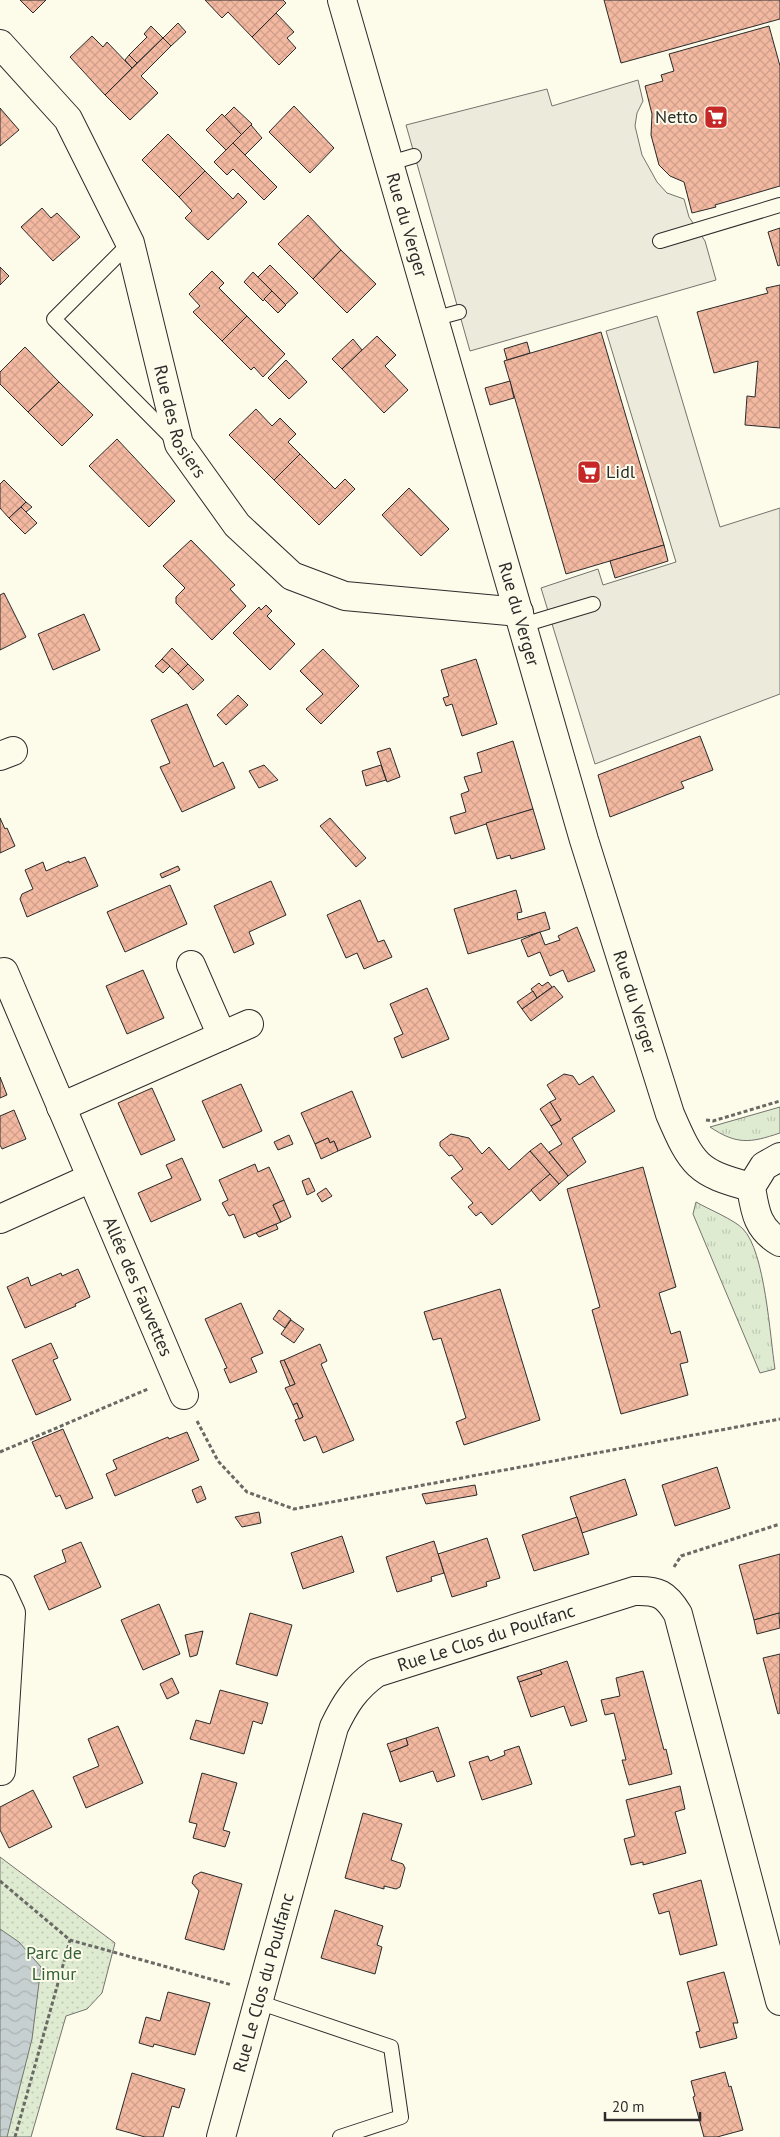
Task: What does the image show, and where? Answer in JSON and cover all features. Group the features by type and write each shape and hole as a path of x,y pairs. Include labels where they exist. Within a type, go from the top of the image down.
{"street":[{"name":"Rue du Verger","path":"342,0 402,159 433,319 584,840 670,1114 683,1144 696,1164 725,1180 751,1186"},
{"name":"Rue des Rosiers","path":"0,44 68,119 130,243 179,444 237,525 292,576 345,596 521,619"},
{"path":"191,965 222,1036"},
{"name":"Allée des Fauvettes","path":"4,972 180,1386"},
{"path":"61,1107 249,1024"},
{"path":"780,1157 764,1166 751,1186 756,1215 764,1230 780,1242"},
{"path":"0,1219 91,1178"},
{"path":"0,1588 11,1613 1,1771"},
{"name":"Rue Le Clos du Poulfanc","path":"221,2137 334,1727 350,1696 362,1683 376,1673 634,1591 658,1593"},
{"path":"658,1593 669,1600 678,1614 780,2001"}],"lane":[{"path":"660,240 780,205"},
{"path":"130,243 54,319 179,444"},
{"path":"433,319 459,312"},
{"path":"521,619 593,604"},
{"path":"260,1997 391,2047 401,2118 340,2137"}],"path":[{"path":"698,1118 713,1121 780,1101"},
{"path":"0,1452 180,1386 218,1461 247,1492 294,1509 780,1419"},
{"path":"658,1593 680,1556 780,1524"},
{"path":"0,1881 70,1940 260,1997"},
{"path":"15,2137 70,1940"}],"green space":[{"path":"780,1107 780,1133 760,1139 736,1139 728,1137 710,1127"},
{"path":"696,1202 728,1218 743,1229 750,1240 757,1256 765,1295 775,1369 760,1373 693,1214"},
{"name":"Parc de Limur","path":"0,1857 115,1943 102,1993 87,2009 66,2016 31,2137 0,2137"}],"shaded area":[{"path":"638,80 643,101 637,113 635,126 642,155 657,182 667,193 684,199 689,217 705,241 716,280 470,351 406,125 547,89 552,106"},
{"path":"657,316 720,527 780,508 780,694 595,764 541,588 598,569 603,585 676,562 606,331"}],"water":[{"path":"0,1929 19,1942 41,1967 32,2039 7,2137 0,2137"}],"building":[{"path":"20,0 46,0 33,13"},
{"path":"205,0 283,0 286,3 252,37 228,12 222,18"},
{"path":"604,0 780,0 780,19 621,63"},
{"path":"276,13 294,32 287,38 296,48 279,65 252,37"},
{"path":"178,23 186,32 171,46 163,38"},
{"path":"151,26 163,38 137,63 129,55 147,37 144,34"},
{"name":"Netto","path":"769,26 780,66 780,186 692,213 684,182 670,176 659,165 651,135 652,114 645,86 663,81 661,75 674,71 669,54"},
{"path":"92,36 103,47 107,42 132,68 105,95 70,57"},
{"path":"163,38 171,46 141,76 158,93 130,120 105,95"},
{"path":"129,55 137,63 132,68 125,60"},
{"path":"294,106 334,148 310,173 269,132"},
{"path":"234,107 252,124 242,135 224,117"},
{"path":"0,108 19,130 0,146"},
{"path":"222,114 242,135 226,150 206,130"},
{"path":"251,125 262,138 245,155 233,143"},
{"path":"168,134 205,171 179,197 142,160"},
{"path":"233,143 277,187 264,200 233,169 227,175 214,162"},
{"path":"205,171 233,199 238,193 247,202 208,240 185,218 192,211 179,197"},
{"path":"42,208 51,218 57,213 80,237 53,261 21,227"},
{"path":"308,215 341,250 313,279 278,244"},
{"path":"780,228 780,265 778,266 768,232"},
{"path":"341,250 376,284 347,313 313,279"},
{"path":"270,265 298,293 285,305 258,277"},
{"path":"0,267 9,276 0,285"},
{"path":"212,271 224,283 219,288 247,316 222,341 193,312 200,306 189,294"},
{"path":"253,272 272,291 263,301 244,282"},
{"path":"780,285 780,428 745,425 747,396 755,397 758,361 714,373 697,312 768,293 766,288"},
{"path":"272,291 286,305 278,313 264,299"},
{"path":"247,316 285,354 263,377 254,367 251,370 222,341"},
{"name":"Lidl","path":"601,332 664,545 566,574 504,361"},
{"path":"377,336 396,355 385,366 408,390 384,413 342,369"},
{"path":"353,339 362,350 342,369 332,359"},
{"path":"527,342 530,353 507,360 504,349"},
{"path":"25,347 59,382 28,412 0,384 0,372"},
{"path":"286,360 307,382 289,399 268,378"},
{"path":"510,381 514,398 490,405 485,388"},
{"path":"59,382 93,415 62,446 28,412"},
{"path":"256,409 272,426 280,418 296,434 288,442 300,454 274,480 229,435"},
{"path":"117,439 175,501 149,527 89,466"},
{"path":"300,454 335,489 345,479 355,489 319,525 274,480"},
{"path":"4,480 26,502 9,518 0,508 0,484"},
{"path":"409,488 449,529 421,556 382,515"},
{"path":"26,502 32,507 26,512 21,507"},
{"path":"21,507 37,523 25,534 9,518"},
{"path":"191,540 235,585 230,589 246,606 212,640 176,603 176,597 185,588 163,566"},
{"path":"664,545 668,561 615,578 610,561"},
{"path":"4,593 26,637 0,650 0,595"},
{"path":"266,605 272,611 267,616 295,644 270,670 233,633 259,607 261,610"},
{"path":"84,614 100,650 53,670 38,634"},
{"path":"172,648 188,664 178,674 162,659"},
{"path":"323,649 359,686 321,724 306,709 323,694 300,671"},
{"path":"162,659 170,666 163,673 155,666"},
{"path":"476,659 497,724 462,736 452,704 446,706 443,698 449,696 441,670"},
{"path":"188,664 204,680 193,690 178,674"},
{"path":"238,695 248,705 226,725 217,715"},
{"path":"187,704 214,767 223,762 235,788 182,812 160,767 170,763 151,720"},
{"path":"700,736 713,770 681,782 684,788 610,817 598,775"},
{"path":"513,741 533,809 455,834 450,817 466,812 461,794 469,791 464,777 482,772 477,753"},
{"path":"390,748 400,777 387,782 377,752"},
{"path":"264,765 278,780 259,788 249,771"},
{"path":"381,765 386,780 366,786 362,771"},
{"path":"533,809 545,849 511,859 510,855 497,859 486,823"},
{"path":"0,818 15,846 0,853"},
{"path":"330,818 366,858 356,867 320,826"},
{"path":"85,857 98,886 27,917 20,899 22,894 33,889 25,870 43,862 46,871 69,861 69,863"},
{"path":"178,866 180,870 162,878 160,874"},
{"path":"271,881 286,915 249,932 254,944 234,953 214,906"},
{"path":"170,885 187,924 125,952 107,912"},
{"path":"516,890 522,912 517,913 518,920 545,912 550,929 468,954 454,909"},
{"path":"360,900 378,942 384,940 392,957 364,969 357,953 346,958 327,915"},
{"path":"577,927 595,971 568,982 563,970 550,976 540,952 528,957 521,940 540,932 545,945 560,940 558,936"},
{"path":"143,970 164,1018 127,1034 106,986"},
{"path":"548,982 552,987 537,998 531,989 539,983 542,986"},
{"path":"554,986 563,997 531,1021 522,1009"},
{"path":"427,988 449,1039 402,1058 394,1038 403,1034 390,1004"},
{"path":"533,991 537,998 522,1009 517,1002"},
{"path":"564,1074 573,1076 579,1085 593,1076 615,1111 572,1138 586,1162 568,1176 549,1152 562,1144 551,1126 561,1120 550,1102 556,1099 547,1085"},
{"path":"0,1077 7,1095 0,1098"},
{"path":"241,1084 262,1131 223,1148 202,1101"},
{"path":"152,1088 175,1140 141,1155 118,1103"},
{"path":"352,1091 371,1137 338,1151 334,1141 330,1143 328,1138 315,1144 301,1113"},
{"path":"550,1102 561,1120 551,1126 540,1109"},
{"path":"14,1110 26,1139 2,1149 0,1145 0,1116"},
{"path":"451,1134 469,1138 482,1154 489,1147 509,1170 530,1151 550,1174 492,1225 481,1212 476,1216 468,1207 473,1203 451,1178 463,1169 452,1155 449,1156 440,1146 440,1142"},
{"path":"289,1135 293,1144 278,1150 274,1142"},
{"path":"328,1138 330,1143 334,1141 338,1151 321,1159 315,1144"},
{"path":"541,1143 568,1176 559,1184 530,1151"},
{"path":"182,1158 201,1200 151,1222 138,1193 172,1178 166,1165"},
{"path":"255,1164 258,1172 269,1167 284,1200 273,1205 281,1222 244,1238 234,1214 229,1216 222,1203 228,1200 219,1180"},
{"path":"643,1167 676,1287 659,1293 671,1334 680,1331 688,1362 680,1364 688,1395 621,1414 592,1310 600,1307 567,1189"},
{"path":"550,1174 559,1184 540,1201 531,1190"},
{"path":"309,1178 315,1191 307,1195 302,1181"},
{"path":"326,1188 332,1196 322,1202 317,1194"},
{"path":"284,1200 291,1217 281,1222 273,1205"},
{"path":"276,1224 278,1229 259,1237 256,1233"},
{"path":"78,1269 90,1297 75,1304 76,1306 25,1328 7,1287 28,1277 31,1286 61,1273 62,1276"},
{"path":"500,1289 540,1420 464,1445 456,1422 466,1418 441,1338 433,1340 424,1312"},
{"path":"241,1303 263,1353 251,1358 257,1372 230,1383 224,1369 227,1368 205,1319"},
{"path":"279,1310 291,1319 285,1328 273,1319"},
{"path":"291,1320 304,1329 294,1343 281,1334"},
{"path":"51,1343 58,1358 53,1360 71,1400 36,1415 12,1360"},
{"path":"320,1344 327,1361 321,1364 354,1440 323,1453 316,1436 304,1441 295,1420 303,1417 297,1403 293,1405 285,1388 295,1384 284,1360"},
{"path":"284,1360 295,1384 290,1386 280,1361"},
{"path":"297,1403 303,1417 299,1419 293,1405"},
{"path":"63,1429 93,1498 66,1509 60,1495 56,1497 32,1442"},
{"path":"187,1432 199,1460 115,1496 106,1474 117,1469 113,1460 168,1437 169,1439"},
{"path":"717,1467 730,1508 675,1526 662,1485"},
{"path":"625,1479 637,1515 582,1533 570,1497"},
{"path":"475,1485 477,1495 426,1504 422,1494"},
{"path":"201,1486 206,1499 197,1503 192,1490"},
{"path":"259,1512 261,1523 242,1527 235,1517"},
{"path":"577,1517 589,1554 534,1571 522,1535"},
{"path":"342,1536 354,1572 303,1589 291,1553"},
{"path":"487,1538 500,1578 486,1582 487,1586 452,1597 438,1554"},
{"path":"434,1541 444,1573 431,1577 432,1581 397,1592 386,1557"},
{"path":"81,1542 101,1587 49,1610 34,1576 66,1562 62,1550"},
{"path":"780,1554 780,1613 754,1620 739,1565"},
{"path":"159,1604 180,1654 143,1670 121,1620"},
{"path":"250,1613 292,1625 277,1676 236,1664"},
{"path":"779,1613 780,1628 757,1634 754,1620"},
{"path":"203,1631 197,1655 190,1657 185,1635"},
{"path":"780,1654 780,1713 778,1714 763,1658"},
{"path":"567,1661 587,1721 571,1726 564,1706 531,1717 519,1682 542,1674 540,1670"},
{"path":"540,1670 542,1674 519,1682 517,1677"},
{"path":"643,1671 672,1774 629,1785 622,1760 626,1760 614,1713 605,1715 601,1700 620,1696 616,1678"},
{"path":"172,1678 179,1693 167,1699 160,1684"},
{"path":"220,1690 268,1703 262,1724 253,1721 244,1754 190,1739 196,1720 210,1724"},
{"path":"118,1726 143,1783 86,1808 73,1777 99,1766 88,1739"},
{"path":"438,1727 455,1776 437,1782 433,1771 400,1782 390,1752 408,1745 406,1738"},
{"path":"406,1738 408,1745 390,1752 387,1744"},
{"path":"519,1746 532,1784 482,1800 469,1762 488,1756 490,1761 505,1755 504,1751"},
{"path":"202,1773 237,1783 223,1830 230,1832 225,1847 193,1838 197,1824 189,1822"},
{"path":"680,1786 685,1809 675,1812 686,1853 643,1865 643,1862 631,1865 624,1839 635,1836 626,1800"},
{"path":"33,1790 52,1827 9,1848 0,1830 0,1807"},
{"path":"363,1813 402,1824 391,1860 403,1864 405,1868 400,1887 396,1889 384,1886 384,1889 345,1878"},
{"path":"201,1872 242,1884 224,1950 185,1939 199,1891 192,1883 194,1876"},
{"path":"701,1880 717,1945 680,1955 669,1911 659,1914 653,1894"},
{"path":"335,1910 383,1926 377,1945 382,1947 375,1974 321,1958"},
{"path":"724,1972 738,2023 733,2023 737,2038 700,2048 696,2032 700,2031 687,1982"},
{"path":"168,1992 210,2003 195,2055 154,2044 153,2047 139,2043 146,2017 160,2021"},
{"path":"725,2072 729,2087 731,2086 743,2130 717,2137 704,2137 693,2097 695,2096 691,2081"},
{"path":"132,2073 185,2089 179,2108 172,2106 163,2137 145,2137 116,2129"}],"place":[{"name":"Netto","path":"716,117"},
{"name":"Lidl","path":"589,472"}]}
